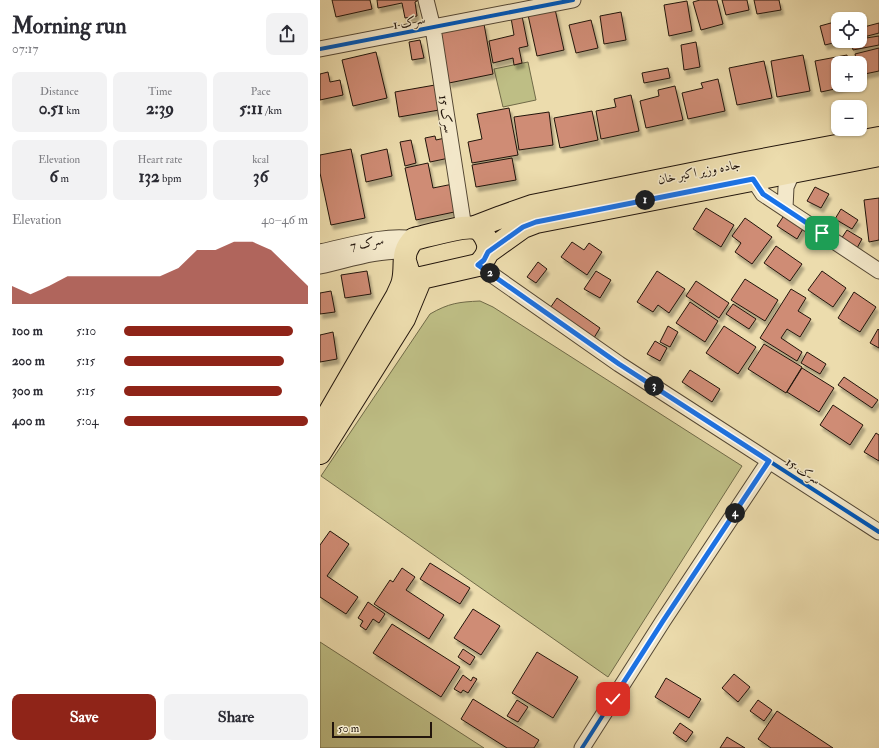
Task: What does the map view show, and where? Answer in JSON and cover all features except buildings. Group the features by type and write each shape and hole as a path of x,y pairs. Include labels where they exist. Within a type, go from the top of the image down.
{"main road":[{"name":"جاده وزیر اکبر خان","path":"408,250 532,206 879,138"},
{"path":"408,250 409,274 416,278 421,278 483,259 523,227 536,222 879,155"},
{"path":"469,228 479,230 485,236 488,243 483,259"},
{"path":"321,444 397,296 403,281 408,250"},
{"path":"321,444 404,318 421,278"}],"street":[{"name":"سرک 15","path":"426,0 433,28 469,228"},
{"name":"سرک 1","path":"320,49 573,0"},
{"path":"785,208 786,187 793,171"},
{"path":"753,179 763,194 879,271"},
{"name":"سرک 7","path":"320,252 376,240 402,237 408,250 394,250 376,253 320,266"},
{"name":"سرک 15","path":"483,259 619,364 879,532"},
{"path":"582,748 663,621 769,461"}],"green space":[{"path":"528,62 536,100 503,107 494,69"},
{"path":"480,301 493,307 742,466 608,677 321,476 430,314 443,307 454,304"},
{"path":"320,642 484,748 320,748"}],"cycle path":[{"path":"320,49 573,0"},
{"path":"478,265 619,364 879,532"},
{"path":"582,748 663,621 769,461"}],"route":[{"path":"613,699 769,461 619,364 478,265 484,260 488,252 523,227 536,222 753,179 763,194 822,233"}]}
